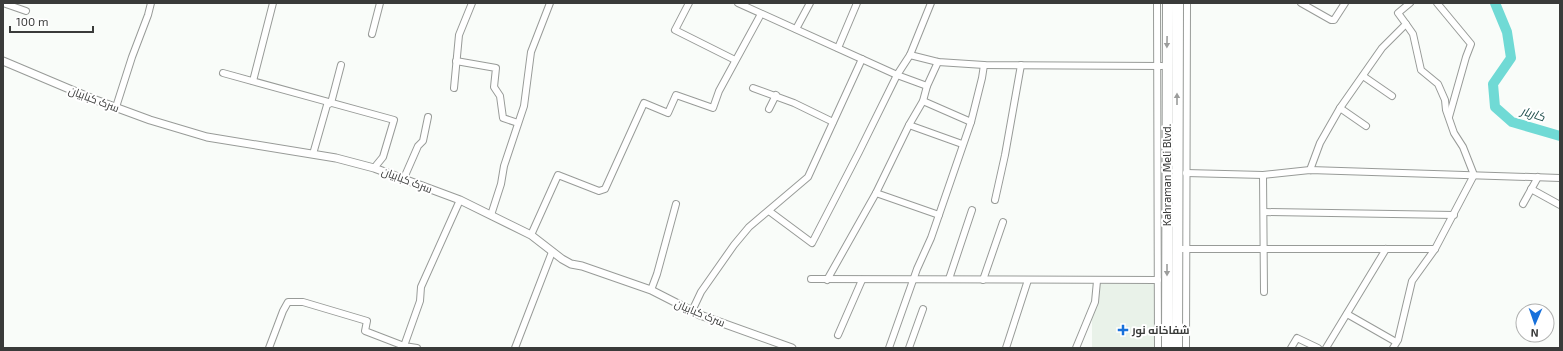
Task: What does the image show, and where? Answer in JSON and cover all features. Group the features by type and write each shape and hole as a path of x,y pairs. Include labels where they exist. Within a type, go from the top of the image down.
{"highway":[{"name":"Kahraman Meli Blvd.","path":"1168,3 1162,66 1177,348"},
{"name":"Kahraman Meli Blvd.","path":"1167,348 1172,249 1178,3"}],"street":[{"path":"3,3 26,11"},
{"path":"116,108 151,3"},
{"path":"253,81 273,3"},
{"path":"372,34 380,3"},
{"path":"454,88 459,35 472,3"},
{"path":"491,215 501,184 504,166 524,106 531,52 550,3"},
{"path":"689,3 675,30 735,60"},
{"path":"738,3 897,75 927,86"},
{"path":"796,29 810,3"},
{"path":"838,48 857,3"},
{"path":"769,211 812,243 897,75 910,55 931,3"},
{"path":"1158,3 1162,66"},
{"path":"1158,348 1158,280 1172,249 1186,173 1187,3"},
{"path":"1301,3 1331,20 1334,20 1345,3"},
{"path":"1347,314 1394,345 1412,281 1434,249 1454,215 1474,175 1463,147 1454,133 1446,110 1446,100 1438,84 1421,70 1412,34 1398,13 1410,3"},
{"path":"1437,3 1472,44 1466,57 1449,117"},
{"path":"531,235 558,175 599,192 605,190 644,103 668,113 676,95 713,108 719,91 761,14"},
{"path":"1310,170 1320,143 1340,108 1382,48 1406,24"},
{"path":"910,55 938,62 984,65 1177,66"},
{"path":"692,311 701,292 734,244 749,227 808,177 862,59"},
{"name":"سرک کبابیان","path":"3,61 116,108 207,137 336,158 404,178 460,200 531,235 552,252 571,264 582,266 651,290 692,311 792,348"},
{"path":"456,61 496,68 494,87 500,96 503,118 518,123"},
{"path":"827,280 876,193 909,125 923,101 927,86 938,62"},
{"path":"312,154 327,105 331,103 341,65"},
{"path":"889,348 939,215 962,144 971,122 984,65"},
{"path":"995,200 1005,155 1021,65"},
{"path":"223,72 394,120 382,157 374,168"},
{"path":"1363,76 1392,96"},
{"path":"753,88 776,96 833,122"},
{"path":"769,109 776,96"},
{"path":"923,101 971,122"},
{"path":"1340,108 1366,126"},
{"path":"404,178 418,146 423,141 428,117"},
{"path":"909,125 962,144"},
{"path":"1186,173 1263,174 1310,170 1560,178"},
{"path":"1263,174 1264,292"},
{"path":"1523,204 1538,177"},
{"path":"1531,189 1560,205"},
{"path":"876,193 939,215"},
{"path":"404,346 420,302 421,288 460,200"},
{"path":"651,290 657,274 676,204"},
{"path":"949,279 972,210"},
{"path":"1264,212 1454,215"},
{"path":"983,280 1003,222"},
{"path":"1172,249 1434,249"},
{"path":"1172,249 1186,348"},
{"path":"1326,348 1386,249"},
{"path":"515,348 552,252"},
{"path":"811,279 1158,280"},
{"path":"838,335 862,280"},
{"path":"1006,348 1028,280"},
{"path":"1076,348 1095,302 1097,281"},
{"path":"269,348 288,302 303,302 367,321 365,331 404,346 417,348"},
{"path":"909,348 923,309"},
{"path":"1291,348 1297,338 1318,348"}],"shaded area":[{"name":"شفاخانه نور","path":"1099,284 1155,284 1155,348 1092,348 1092,312"}],"waterway":[{"name":"کاربار","path":"1495,3 1507,32 1511,58 1493,84 1495,107 1512,122 1560,136"}],"place":[{"name":"شفاخانه نور","path":"1123,330"}]}
